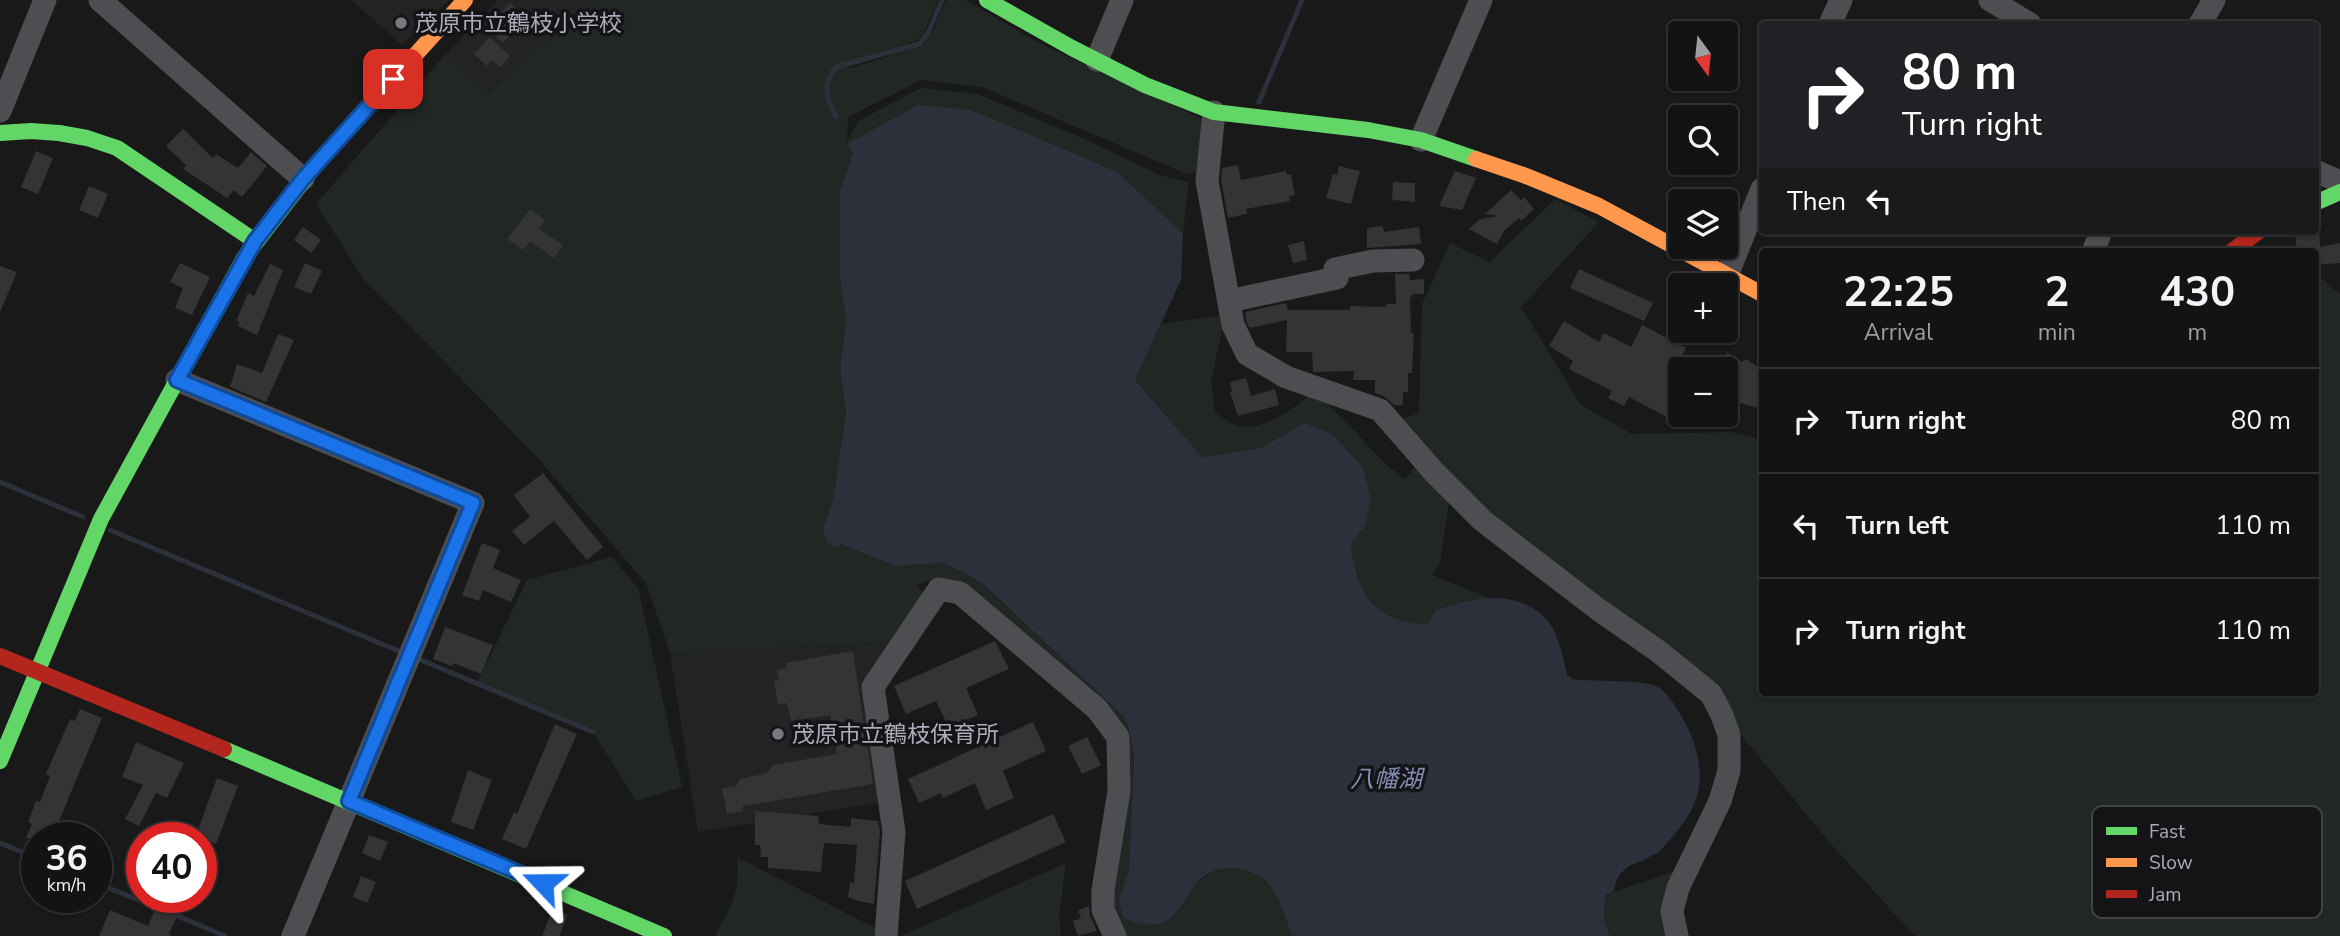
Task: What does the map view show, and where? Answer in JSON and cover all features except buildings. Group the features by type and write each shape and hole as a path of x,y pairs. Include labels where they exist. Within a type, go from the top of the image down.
{"main road":[{"path":"0,761 101,519 255,241 303,179 466,0"},
{"path":"987,0 1145,85 1214,112 1368,130 1421,140 1526,176 1599,206 1723,273"},
{"path":"0,133 58,131 91,138 117,148 255,241"},
{"path":"2319,201 2340,190"},
{"path":"2236,248 2254,235"},
{"path":"1738,281 1759,292"},
{"path":"0,656 664,936"}],"street":[{"path":"0,111 45,0"},
{"path":"100,0 303,179"},
{"path":"1097,60 1122,0"},
{"path":"1421,140 1481,0"},
{"path":"1831,21 1841,0"},
{"path":"1990,0 2025,21"},
{"path":"2202,21 2214,0"},
{"path":"1214,112 1207,181 1233,325 1247,354 1286,377 1380,410 1434,472 1483,522 1658,651 1711,694 1729,735 1729,771 1720,801 1678,888 1672,911 1677,936"},
{"path":"2319,173 2336,180 2340,190"},
{"path":"1728,273 1759,196"},
{"path":"1229,301 1337,278 1335,269 1373,261 1413,260"},
{"path":"177,380 473,503 293,936"},
{"path":"886,936 894,832 873,687 939,589 960,593 1097,709 1118,737 1119,791 1103,890 1103,910 1115,936"}],"shaded area":[{"name":"茂原市立鶴枝小学校","path":"351,0 449,0 402,45"},
{"path":"498,0 599,0 517,65 487,93 444,56"},
{"path":"599,0 938,0 923,35 916,41 849,62 849,69 922,45 932,32 946,0 966,0 1039,43 1202,119 1199,171 1187,174 982,87 921,80 848,117 847,142 858,121 921,88 978,94 1080,137 1160,175 1189,182 1183,233 1117,172 847,144 853,153 840,191 840,279 846,320 840,368 846,413 833,500 823,528 841,544 895,566 942,563 965,573 984,586 1122,715 1127,723 1134,752 1129,870 1119,900 1167,921 1209,874 1227,869 1247,871 1256,874 1270,886 1292,936 1121,936 1109,909 1124,739 966,590 928,581 916,585 928,597 895,642 670,653 646,583 536,456 362,277 316,204 444,56 488,93 517,65"},
{"path":"1555,199 1599,222 1521,307 1581,405 1632,434 1731,432 1759,439 1759,696 2319,696 2319,276 2340,294 2340,936 1915,936 1829,842 1733,725 1473,501 1398,420 1419,413 1422,304 1450,243 1490,262"},
{"path":"1225,315 1211,382 1215,413 1234,424 1250,426 1278,418 1310,395 1327,401 1394,471 1405,479 1417,464 1449,502 1440,563 1432,575 1492,599 1465,602 1424,625 1389,616 1370,601 1355,569 1351,544 1365,526 1304,423 1261,448 1202,457 1135,380 1161,324"},
{"path":"612,557 638,588 682,787 636,801 593,732 477,683 527,580"},
{"name":"茂原市立鶴枝保育所","path":"895,642 865,687 884,802 698,832 670,653"},
{"path":"737,857 875,928 874,936 715,936 736,890"},
{"path":"1066,863 1059,918 1061,936 901,936"},
{"path":"1673,872 1663,911 1669,936 1610,936 1604,920 1605,895"}],"water":[{"name":"八幡湖","path":"918,105 971,110 1117,172 1183,233 1181,280 1135,380 1202,457 1261,448 1304,423 1332,434 1363,468 1371,498 1365,526 1351,544 1359,581 1370,601 1379,609 1389,616 1414,624 1428,624 1435,611 1465,602 1496,598 1525,604 1539,612 1550,624 1559,642 1567,675 1573,679 1651,684 1669,697 1690,732 1695,746 1699,772 1698,794 1689,814 1663,848 1624,870 1614,891 1605,895 1604,920 1610,936 1292,936 1271,887 1257,875 1238,869 1219,870 1202,878 1174,914 1164,922 1148,925 1123,917 1119,900 1129,870 1134,752 1127,723 1122,715 985,586 965,573 942,563 895,566 841,544 834,547 827,542 823,528 833,500 846,413 840,368 846,320 840,279 840,191 853,153 847,144"}],"waterway":[{"path":"836,117 827,92 828,80 836,67 919,44 928,33 942,0"},
{"path":"1259,102 1302,0"},
{"path":"0,482 83,517"},
{"path":"110,530 401,652"},
{"path":"416,658 593,732"},
{"path":"0,843 21,852"},
{"path":"112,889 126,895"},
{"path":"173,914 225,936"}],"traffic: fast":[{"path":"987,0 1145,85 1214,112 1368,130 1421,140 1476,159"},
{"path":"0,133 59,133 87,138 117,148 255,241"},
{"path":"0,761 101,519 244,258 314,167"},
{"path":"2319,201 2340,192"},
{"path":"224,749 664,936"}],"traffic: slow":[{"path":"314,167 465,0"},
{"path":"1476,159 1599,206 1759,292"}],"traffic: jam":[{"path":"2236,248 2254,235"},
{"path":"0,656 224,749"}],"place":[{"name":"茂原市立鶴枝小学校","path":"401,23"},
{"name":"茂原市立鶴枝保育所","path":"778,734"}],"route":[{"path":"393,79 303,179 255,241 177,380 473,503 349,801 543,883"}]}
